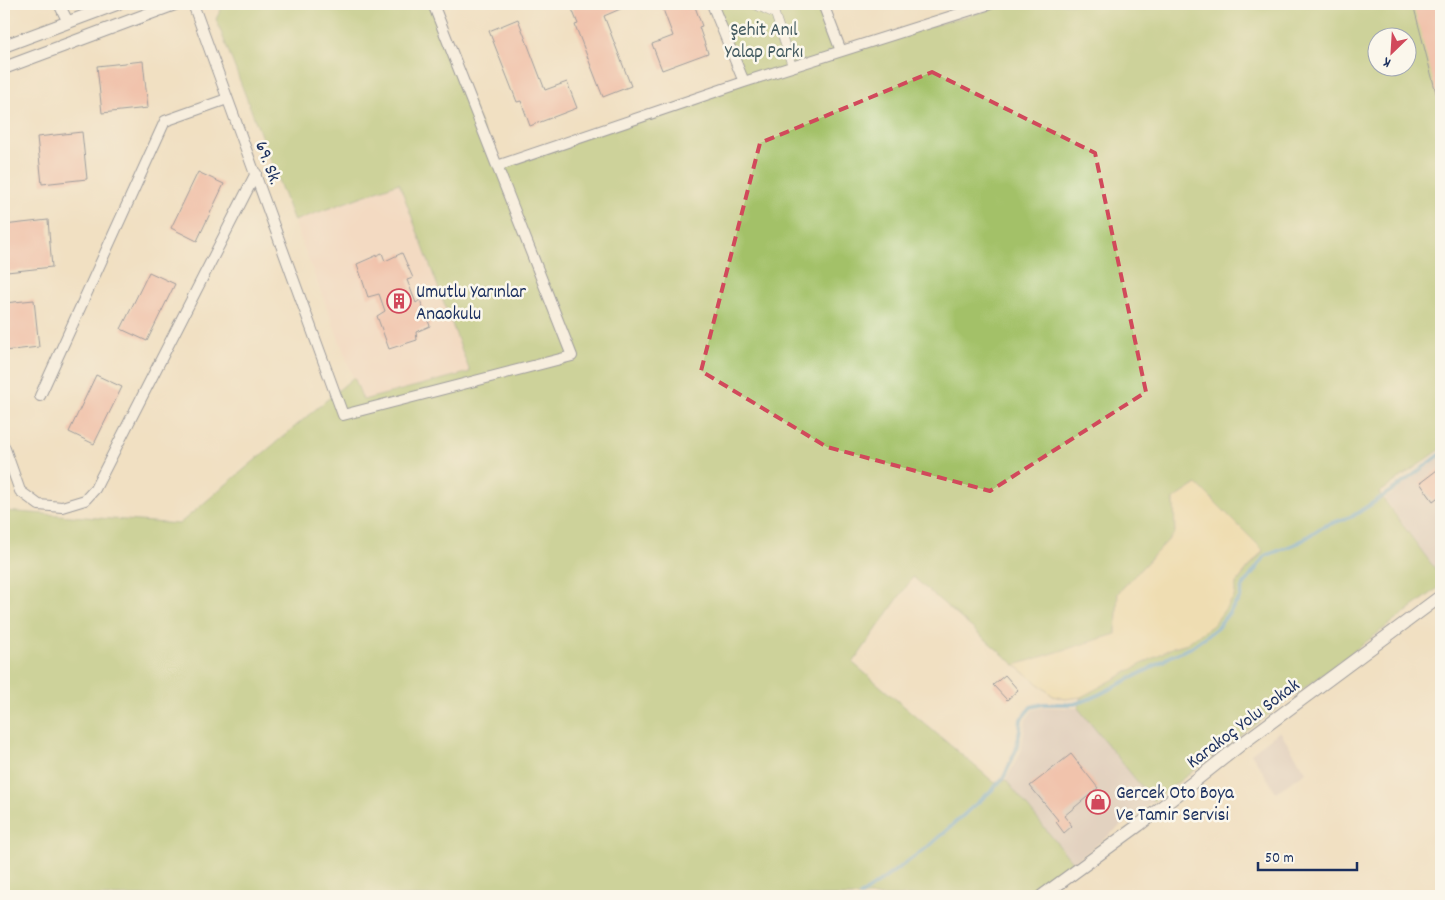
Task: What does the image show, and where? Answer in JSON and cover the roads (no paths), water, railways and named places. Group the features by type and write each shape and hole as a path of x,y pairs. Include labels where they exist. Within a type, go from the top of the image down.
{"street":[{"path":"59,4 68,22"},
{"path":"4,46 117,4"},
{"path":"4,68 175,4"},
{"name":"69. Sk.","path":"193,4 343,415 572,356 497,166"},
{"path":"433,4 497,166 792,66 990,4"},
{"path":"712,4 744,82"},
{"path":"753,4 768,7 775,14 792,66"},
{"path":"823,4 841,51"},
{"path":"40,396 166,121 227,98"},
{"path":"4,446 20,491 39,505 62,507 85,500 94,489 256,173"},
{"name":"Karakoç Yolu Sokak","path":"1042,896 1139,825 1239,746 1441,596"}],"waterway":[{"path":"860,896 929,846 1004,777 1016,750 1021,719 1031,707 1043,704 1074,704 1092,698 1171,656 1190,648 1217,628 1240,598 1242,588 1265,556 1298,543 1324,526 1353,516 1400,485 1441,454"}],"place":[{"name":"Umutlu Yarınlar Anaokulu","path":"399,301"},
{"name":"Gercek Oto Boya Ve Tamir Servisi","path":"1098,802"}],"park label":[{"name":"Şehit Anıl Yalap Parkı","path":"764,39"}]}
